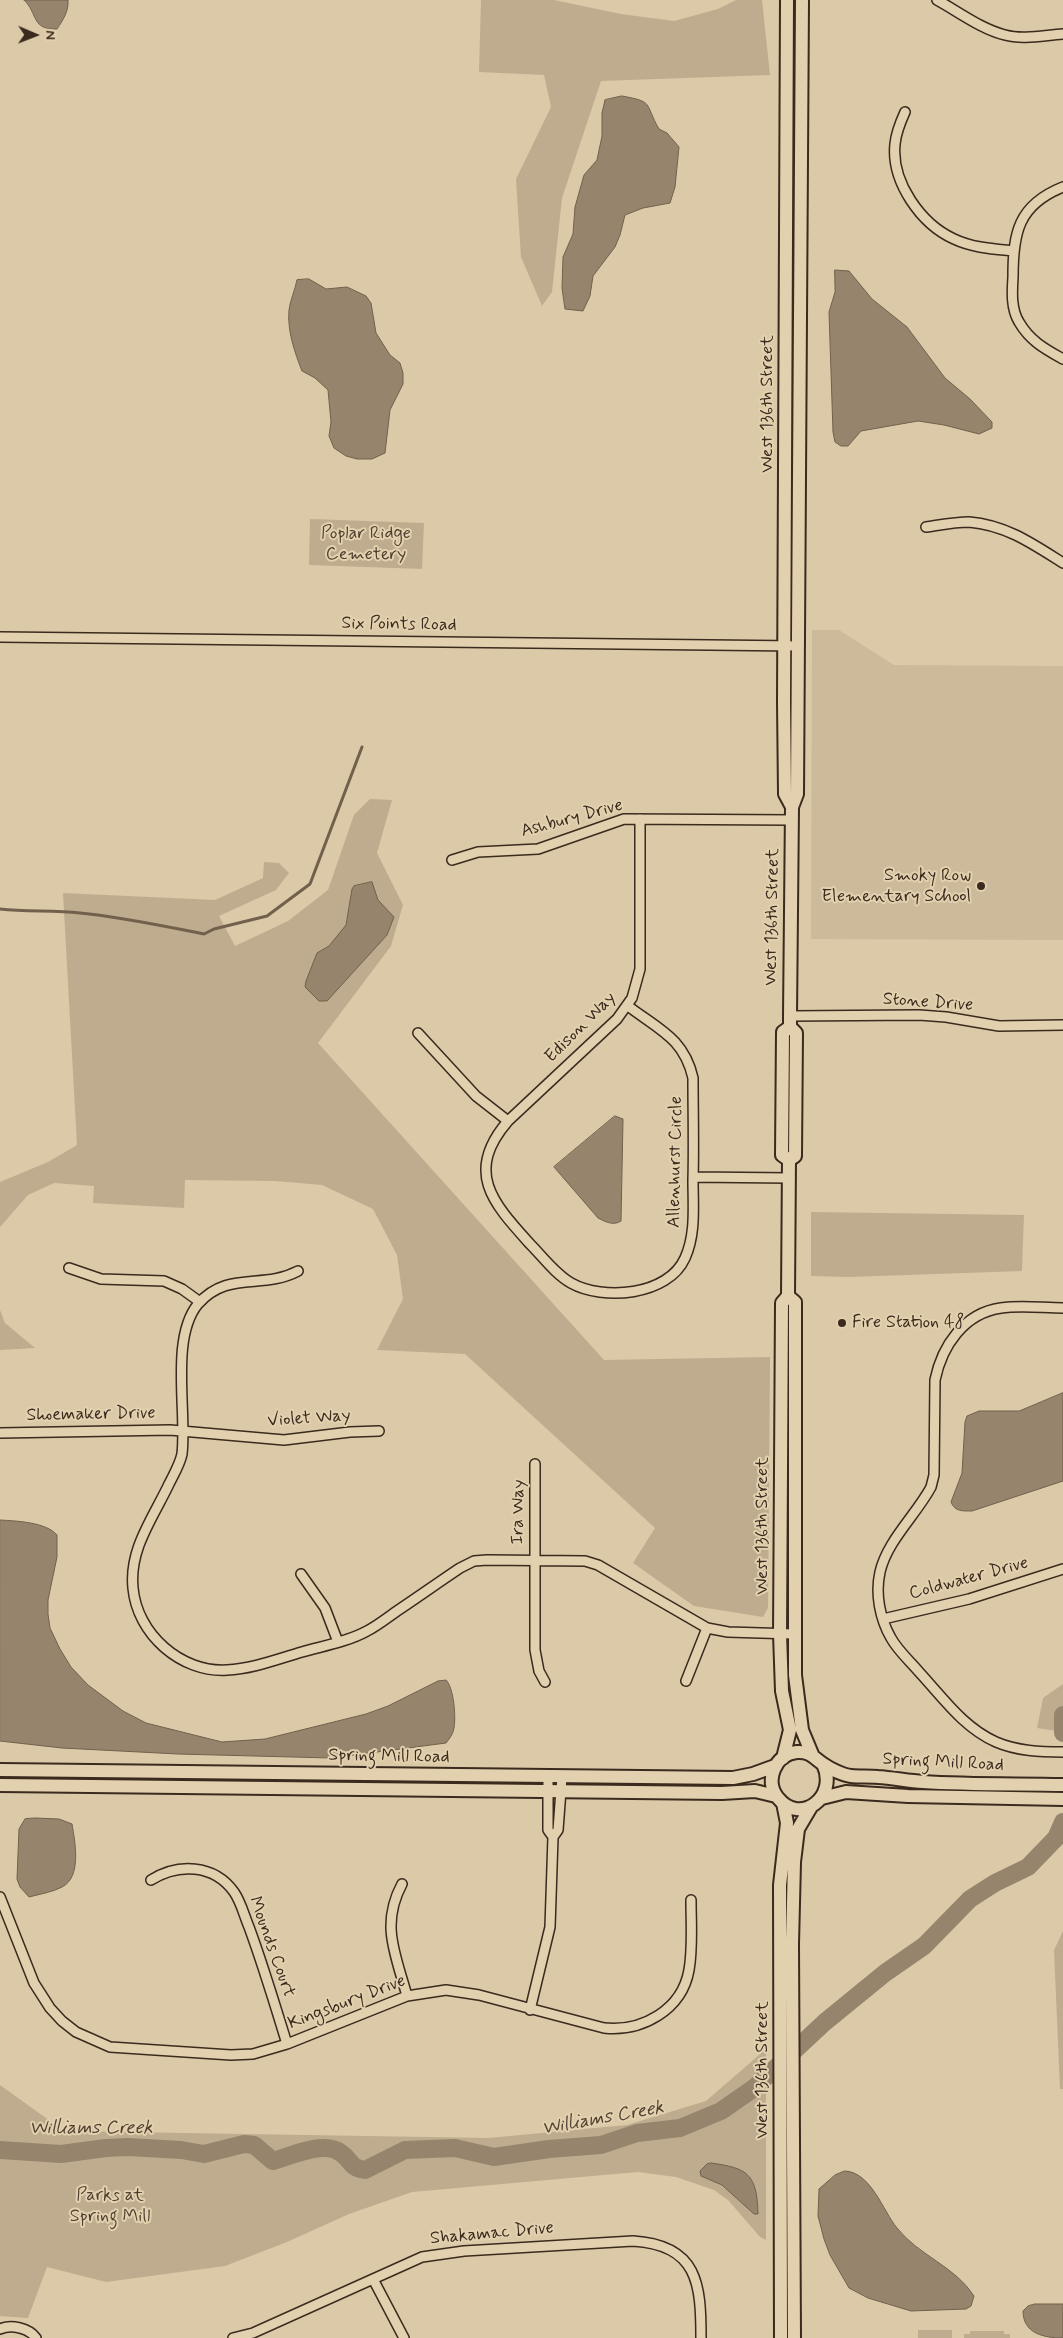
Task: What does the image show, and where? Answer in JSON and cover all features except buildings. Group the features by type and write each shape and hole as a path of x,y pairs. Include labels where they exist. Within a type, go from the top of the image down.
{"street":[{"name":"West 136th Street","path":"787,0 784,646 785,794 792,814"},
{"name":"West 136th Street","path":"779,1762 790,1730 782,1691 780,1634 782,1302 788,1296 789,1160 795,1156 796,1033 790,1021 792,814 797,794 802,0"},
{"path":"937,0 968,19 1006,36 1063,34"},
{"path":"905,112 896,138 896,165 902,184 914,206 933,226 953,239 982,248 1014,251"},
{"path":"1063,188 1041,198 1031,206 1018,227 1014,251 1012,291 1018,320 1032,340 1063,359"},
{"path":"926,527 967,522 991,525 1026,538 1063,564"},
{"name":"Six Points Road","path":"0,636 798,646"},
{"name":"Ashbury Drive","path":"452,860 478,852 538,849 612,822 640,819 792,814"},
{"name":"Edison Way","path":"508,1121 617,1019 628,1006 638,984 640,969 640,819"},
{"name":"Allenhurst Circle","path":"508,1121 498,1132 490,1148 486,1166 486,1176 493,1200 502,1213 560,1276 585,1289 635,1292 654,1286 675,1273 684,1260 690,1244 693,1220 693,1078 685,1053 675,1040 628,1006"},
{"name":"Stone Drive","path":"790,1021 918,1015 946,1017 999,1026 1063,1025"},
{"path":"418,1033 476,1096 508,1121"},
{"path":"693,1177 789,1178"},
{"path":"69,1268 101,1279 164,1281 182,1289 200,1302"},
{"path":"298,1271 272,1281 230,1283 213,1291 200,1302 189,1319 183,1338 180,1462 138,1543 134,1558 133,1589 136,1606 148,1629 164,1647 182,1660 200,1667 215,1670 250,1667 338,1642 367,1631 460,1568 474,1562 534,1560 584,1561 598,1565 707,1628 728,1632 794,1634"},
{"name":"West 136th Street","path":"788,1296 796,1302 794,1634 799,1715 802,1730 812,1754"},
{"path":"1061,1752 1009,1747 982,1735 971,1727 906,1658 891,1639 883,1620 879,1602 880,1571 898,1537 925,1498 934,1475 935,1380 938,1365 945,1349 956,1332 968,1322 1000,1308 1063,1308"},
{"name":"Shoemaker Drive","path":"0,1433 116,1430 182,1431"},
{"name":"Violet Way","path":"182,1431 284,1440 350,1432 379,1431"},
{"name":"Ira Way","path":"535,1464 535,1650 539,1671 545,1682"},
{"name":"Coldwater Drive","path":"883,1620 969,1599 1063,1568"},
{"path":"301,1574 324,1608 338,1642"},
{"path":"686,1681 707,1628"},
{"path":"797,1752 812,1754 823,1764 828,1781 822,1798 810,1807 796,1809 779,1799 772,1781 779,1762 797,1752"},
{"name":"Spring Mill Road","path":"0,1770 733,1778 753,1774 779,1762"},
{"name":"Spring Mill Road","path":"823,1764 850,1776 876,1776 915,1782 1060,1785"},
{"path":"548,1777 548,1830 554,1837"},
{"path":"530,2010 550,1927 554,1837 558,1830 562,1777"},
{"name":"Spring Mill Road","path":"0,1785 722,1793 751,1791 779,1799"},
{"name":"Spring Mill Road","path":"822,1798 846,1792 908,1796 1059,1799"},
{"name":"West 136th Street","path":"779,1799 787,1823 780,1884 781,2338"},
{"name":"West 136th Street","path":"794,2338 794,2030 792,1944 795,1848 799,1825 810,1807"},
{"name":"Mounds Court","path":"151,1880 159,1875 189,1868 210,1873 229,1886 240,1904 258,1950 287,2044"},
{"path":"402,1884 393,1901 391,1925 393,1948 407,1996"},
{"name":"Kingsbury Drive","path":"0,1897 34,1983 55,2014 76,2032 110,2047 231,2055 264,2052 407,1996 430,1991 460,1992 615,2029 634,2028 656,2017 668,2008 677,1996 689,1971 691,1900"},
{"name":"Shakamac Drive","path":"233,2338 253,2333 422,2257 440,2253 633,2241 658,2244 679,2255 691,2270 700,2292 701,2338"},
{"path":"372,2279 404,2338"},
{"path":"0,2329 10,2326 30,2332 36,2338"}],"shaded area":[{"path":"24,0 68,0 68,8 57,29 49,29 39,24"},
{"path":"622,96 644,102 659,129 667,133 679,147 675,187 670,203 643,208 625,215 615,247 593,276 590,296 583,311 565,309 562,288 563,257 573,234 575,207 584,175 597,160 602,136 602,113 605,100"},
{"path":"835,270 849,271 872,299 907,327 945,378 970,399 992,422 992,428 979,434 944,425 918,421 861,431 848,446 841,446 835,442 833,432 829,312 835,292"},
{"path":"309,279 326,289 347,287 366,296 371,303 376,333 390,355 400,363 403,373 403,384 390,410 385,453 372,459 357,459 346,456 334,448 329,436 331,422 328,390 315,378 302,371 297,357 290,334 290,303 297,280"},
{"path":"812,630 839,630 894,665 1063,666 1063,940 811,939"},
{"path":"372,882 378,900 394,917 387,935 327,1001 319,1001 305,987 317,953 329,946 346,925 354,886"},
{"path":"615,1116 623,1119 621,1221 612,1223 598,1218 554,1167"},
{"path":"1063,1393 1063,1481 972,1511 955,1508 951,1502 962,1473 967,1416 979,1411 1019,1411"},
{"path":"0,1520 46,1527 57,1535 57,1557 48,1600 50,1628 71,1667 88,1685 123,1711 146,1723 222,1742 265,1739 366,1714 388,1706 438,1681 446,1680 451,1689 454,1703 454,1730 446,1743 331,1758 178,1754 62,1748 0,1741"},
{"path":"25,1819 59,1819 72,1824 76,1858 72,1875 62,1887 29,1897 20,1887 17,1879 19,1829"},
{"path":"707,2164 734,2167 748,2175 755,2190 758,2214 754,2214 722,2185 701,2176 700,2171"},
{"path":"845,2171 854,2173 862,2178 876,2194 897,2228 915,2246 947,2269 966,2286 974,2296 971,2306 966,2309 911,2311 868,2298 849,2288 830,2255 818,2216 819,2189 835,2175"},
{"path":"1035,2304 1063,2304 1063,2338 1048,2337 1035,2333 1030,2329 1026,2324 1023,2311 1028,2306"}],"green space":[{"path":"481,0 554,0 621,14 674,21 718,9 736,0 762,0 770,75 601,81 562,198 552,292 542,306 521,257 516,179 551,107 544,75 479,72"},
{"name":"Poplar Ridge Cemetery","path":"310,519 424,523 422,569 309,565"},
{"path":"370,799 392,800 377,853 403,905 391,946 318,1043 604,1360 770,1357 768,1608 763,1617 694,1606 633,1563 655,1528 465,1354 377,1350 403,1299 397,1255 373,1209 322,1185 275,1181 185,1180 184,1208 93,1203 94,1186 54,1183 28,1195 0,1227 0,1182 48,1162 77,1145 63,893 215,900 263,878 264,862 279,863 289,873 276,890 219,916 235,946 288,921 328,890 354,815"},
{"path":"811,1212 1024,1215 1022,1271 849,1277 811,1276"},
{"path":"0,1310 5,1323 35,1348 0,1350"},
{"path":"1063,1684 1063,1732 1037,1728 1043,1698"},
{"path":"1063,1931 1063,2089 1060,2089 1054,1950"},
{"name":"Parks at Spring Mill","path":"766,2049 766,2240 760,2237 728,2200 714,2190 676,2177 638,2172 412,2192 349,2214 287,2242 225,2266 106,2282 47,2267 28,2318 0,2316 0,2085 64,2131 488,2138 627,2125 706,2101"},
{"path":"918,2330 952,2330 952,2338 918,2338"},
{"path":"970,2331 1004,2331 1004,2334 1010,2334 1010,2338 964,2338 964,2334 970,2334"}],"waterway":[{"path":"0,909 96,915 204,934 214,929 267,916 310,884 362,747"},
{"name":"Williams Creek","path":"1063,1715 1063,1733"},
{"name":"Williams Creek","path":"0,2150 61,2154 128,2147 181,2150 204,2154 244,2144 254,2145 273,2161 307,2150 326,2148 334,2149 353,2165 365,2170 405,2150 455,2148 494,2157 549,2149 601,2145 637,2133 680,2128 721,2111 754,2088 825,2022 885,1973 924,1946 970,1899 995,1883 1028,1867 1056,1838 1063,1822"}],"place":[{"name":"Smoky Row Elementary School","path":"981,886"},
{"name":"Fire Station 48","path":"842,1323"}]}
